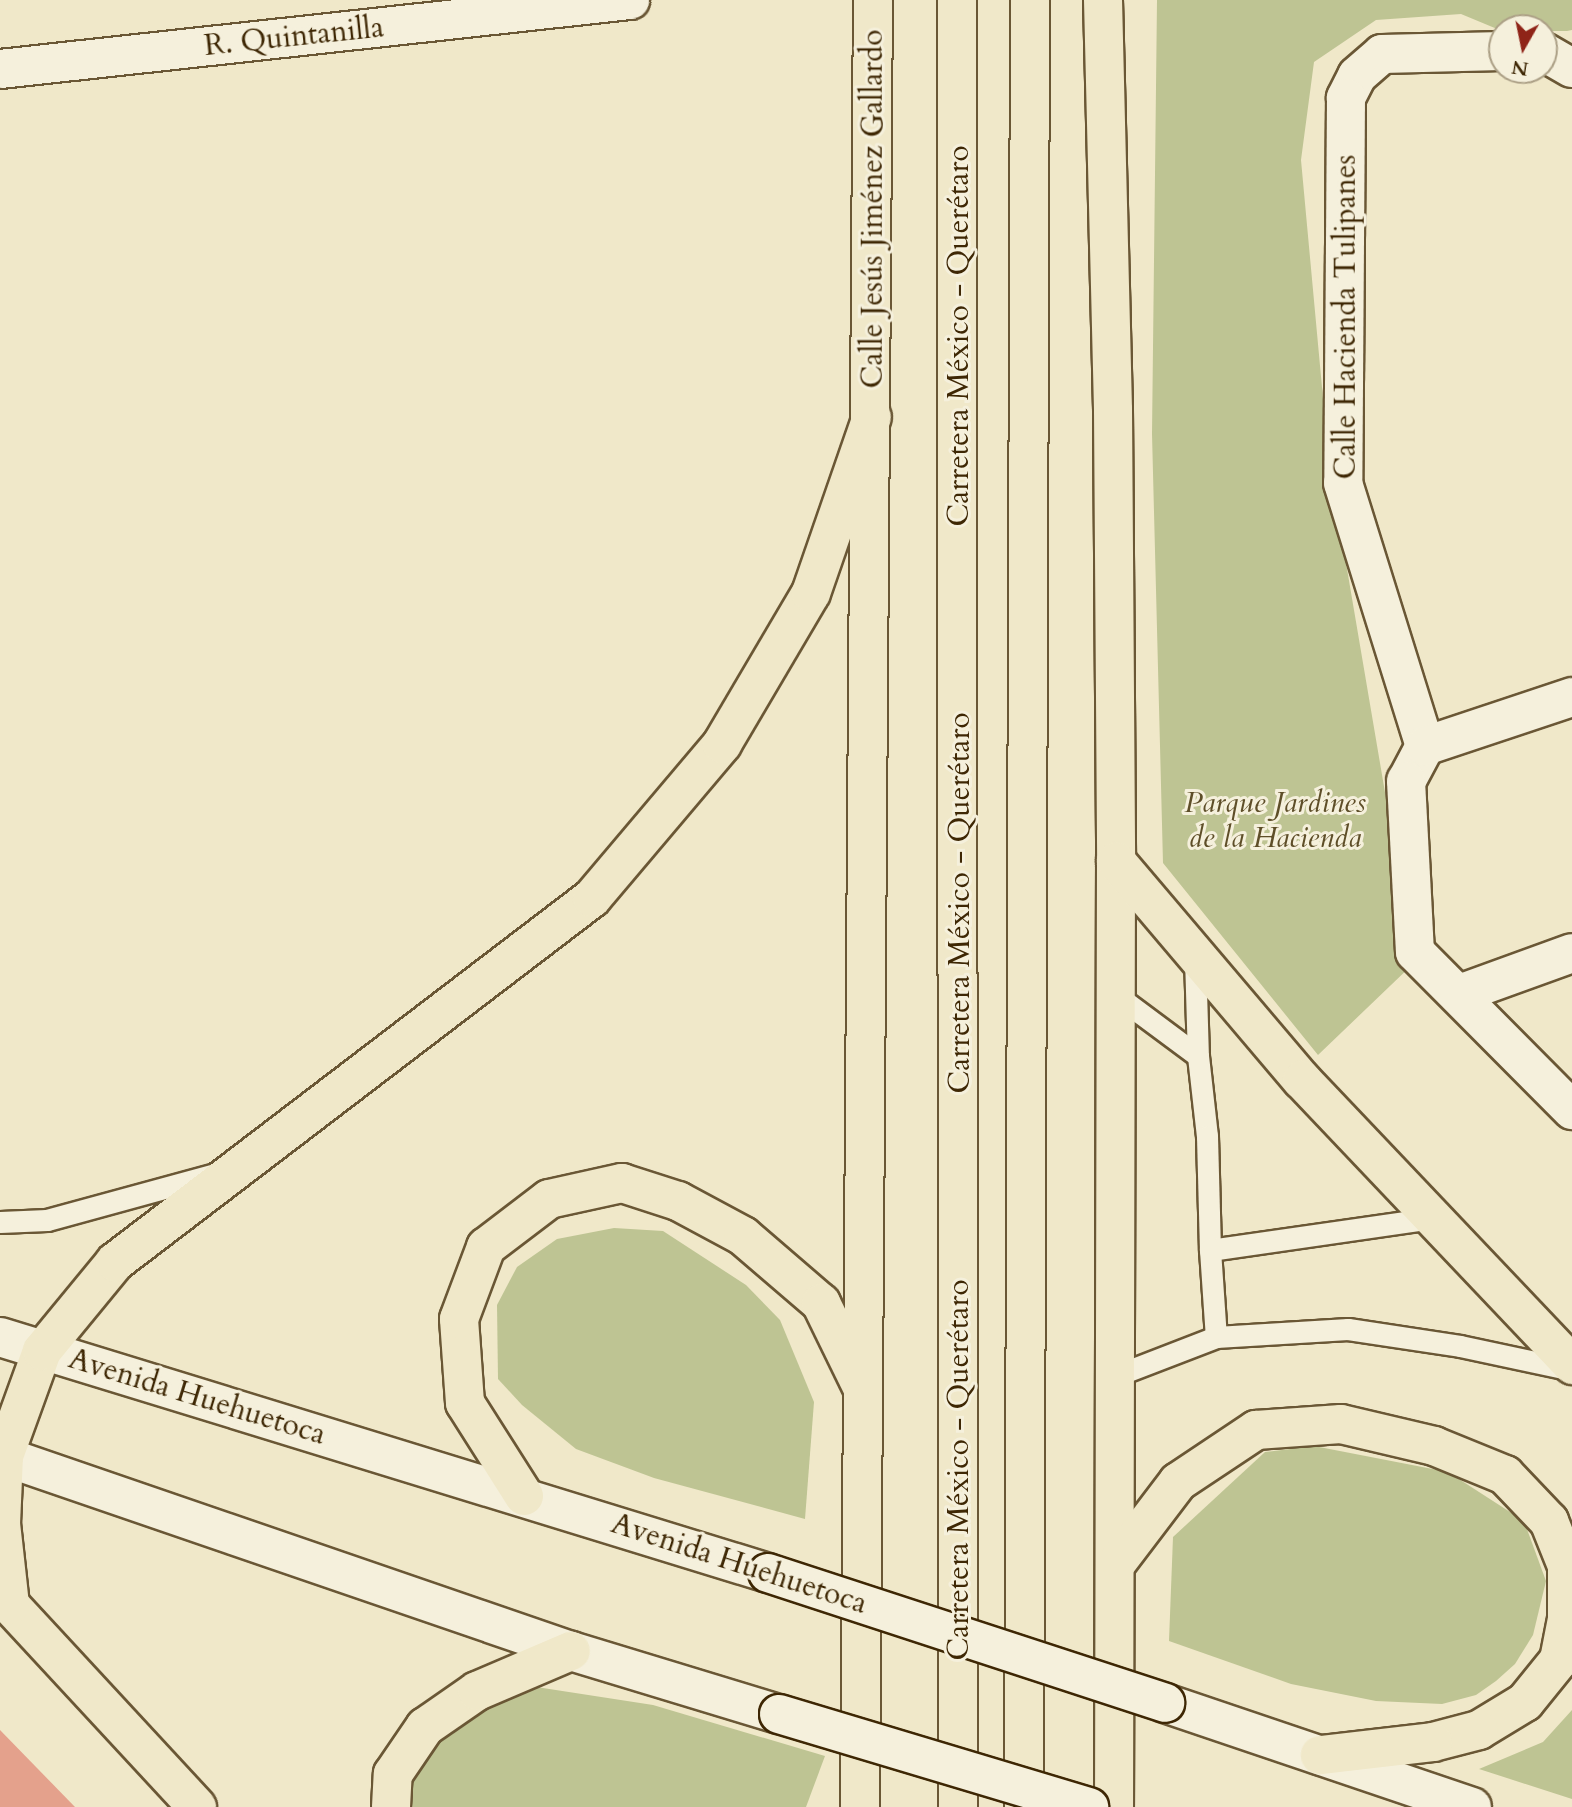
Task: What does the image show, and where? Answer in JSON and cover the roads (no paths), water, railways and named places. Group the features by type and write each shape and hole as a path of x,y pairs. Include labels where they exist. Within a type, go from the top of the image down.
{"main road":[{"name":"R. Quintanilla","path":"0,69 630,0"},
{"name":"Calle Jesús Jiménez Gallardo","path":"855,1797 865,1395 873,0"},
{"name":"Carretera México - Querétaro","path":"957,0 958,1807"},
{"path":"1024,1807 1030,0"},
{"path":"1103,0 1113,410 1116,860 1114,1807"},
{"name":"Calle Hacienda Tulipanes","path":"1425,746 1343,483 1346,98 1357,76 1382,54 1488,51"},
{"path":"197,1807 5,1600 1,1524 2,1455 42,1351 115,1262 230,1170 592,898 722,744 811,593 872,417"},
{"path":"1572,697 1425,746 1406,781 1415,951 1572,1110"},
{"path":"1116,860 1302,1080 1572,1368"},
{"path":"1459,994 1572,953"},
{"path":"524,1496 465,1403 459,1319 486,1247 549,1199 622,1184 678,1201 743,1236 821,1303 865,1395"},
{"name":"Avenida Huehuetoca","path":"0,1337 768,1573 1472,1807"},
{"path":"1115,1565 1178,1482 1256,1430 1341,1424 1434,1446 1506,1475 1549,1521 1567,1566 1567,1619 1559,1660 1525,1702 1479,1730 1433,1742 1320,1755"},
{"path":"2,1455 571,1651 1089,1807"},
{"path":"391,1807 393,1774 425,1727 477,1691 571,1651"}],"lane":[{"path":"1195,952 1198,1056 1207,1136 1210,1250 1216,1337"},
{"path":"1116,995 1198,1056"},
{"path":"0,1222 47,1220 230,1170"},
{"path":"1210,1250 1432,1218"},
{"path":"1115,1376 1216,1337 1348,1329 1460,1346 1572,1368"}],"park label":[{"name":"Parque Jardines de la Hacienda","path":"1275,820"}]}
